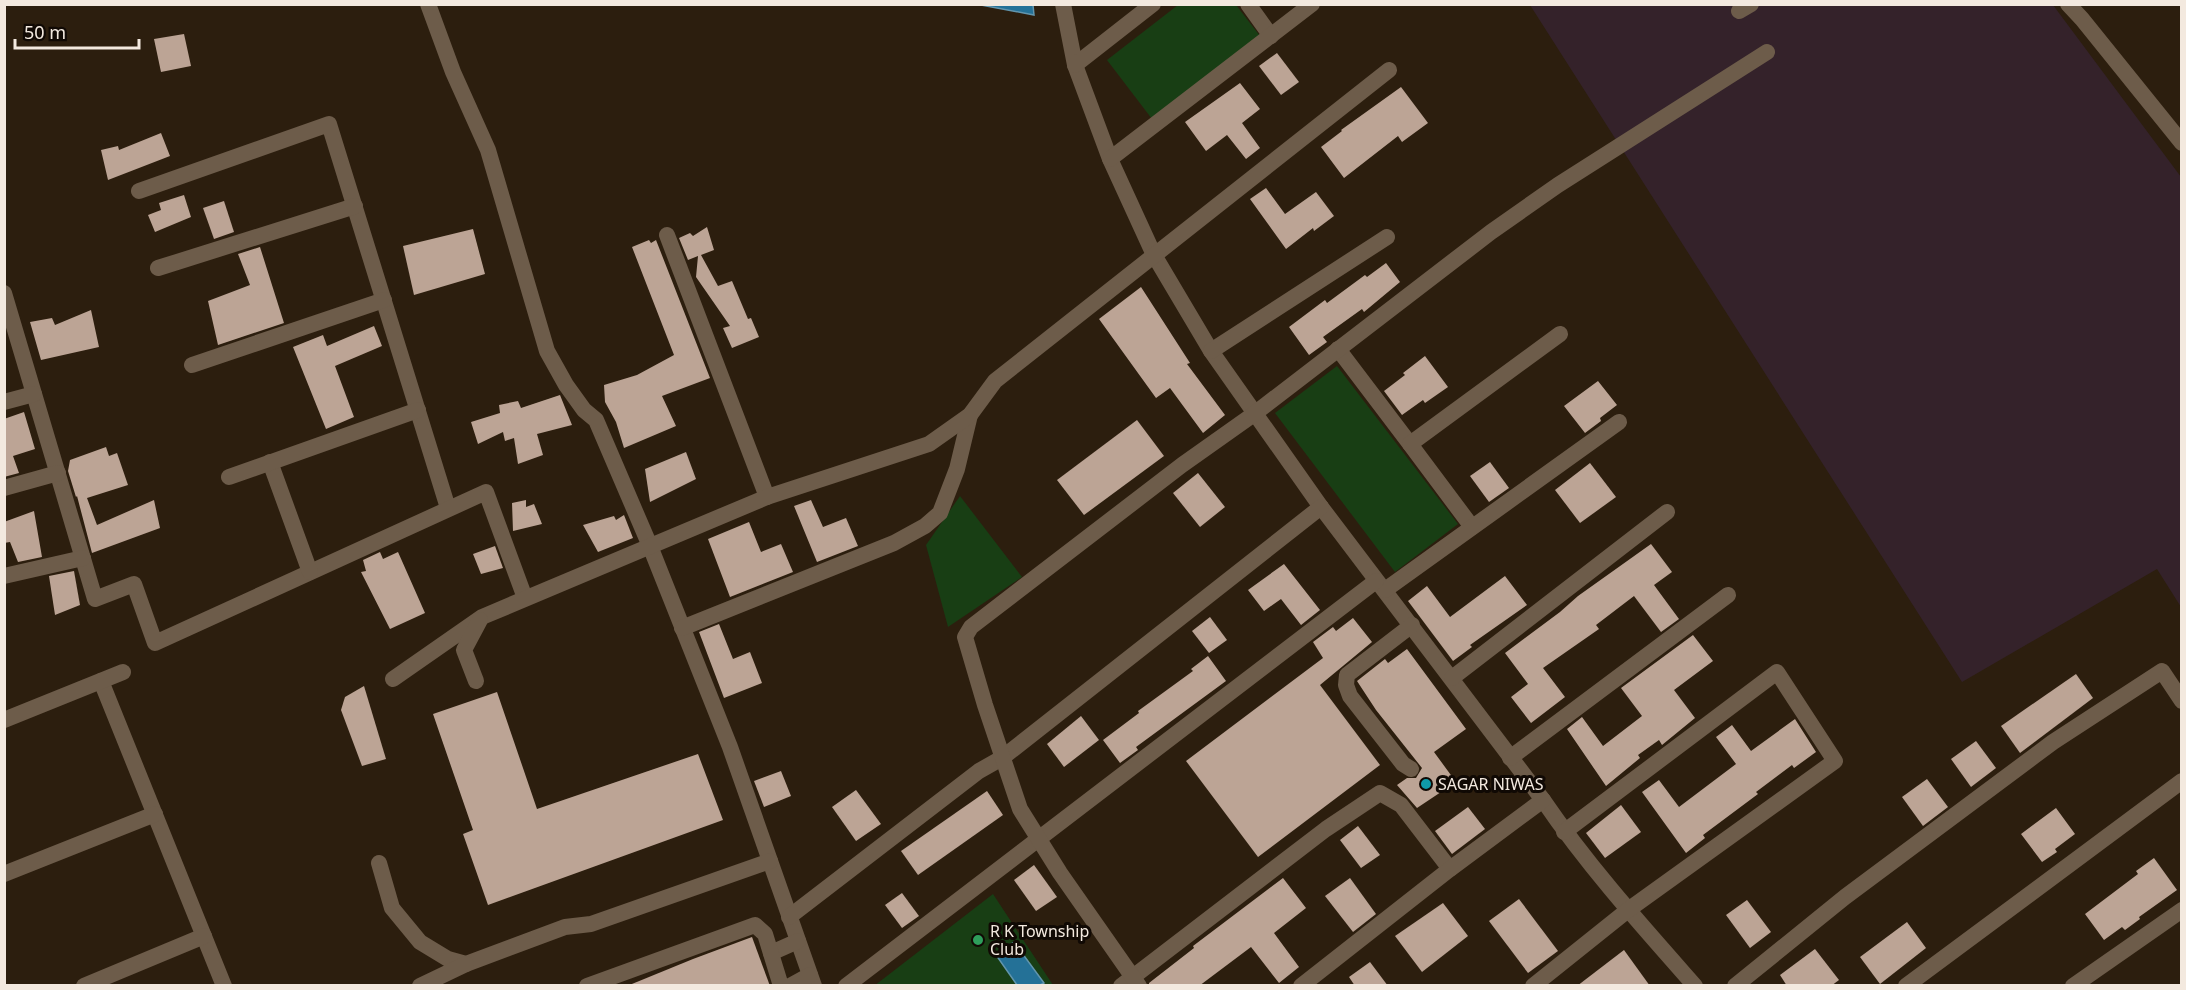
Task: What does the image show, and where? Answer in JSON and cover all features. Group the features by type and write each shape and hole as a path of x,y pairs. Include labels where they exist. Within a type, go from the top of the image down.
{"street":[{"path":"428,4 453,72 488,150 547,351 584,410 596,420 650,546 730,747 812,980 790,986"},
{"path":"1063,4 1075,65 1110,159 1154,255 1211,351 1321,507 1452,678 1543,800 1564,832 1695,986"},
{"path":"1075,65 1153,4"},
{"path":"1248,4 1271,36"},
{"path":"1110,159 1312,4"},
{"path":"2068,4 2181,142"},
{"path":"1450,869 1401,805 1380,793 1326,829 1131,983 1020,809 965,637 971,627 1491,232 1558,185 1767,51"},
{"path":"393,679 482,616 767,498 929,444 970,415 995,381 1389,70"},
{"path":"139,192 330,124 448,508"},
{"path":"158,268 355,206"},
{"path":"668,235 767,498"},
{"path":"1211,351 1387,237"},
{"path":"4,293 8,314 95,599 134,584 155,644 486,492 525,598"},
{"path":"192,364 384,300"},
{"path":"1410,444 1560,334"},
{"path":"1338,349 1473,527"},
{"path":"4,402 34,394"},
{"path":"229,477 418,410"},
{"path":"682,628 894,543 925,526 940,513 957,469 970,415"},
{"path":"846,986 1039,838 1381,585 1473,527 1619,422"},
{"path":"270,462 310,572"},
{"path":"4,488 58,474"},
{"path":"789,917 979,771 1002,758 1321,507"},
{"path":"1452,678 1667,512"},
{"path":"4,576 83,558"},
{"path":"1510,758 1728,595"},
{"path":"476,681 464,650 482,616"},
{"path":"1411,769 1403,764 1350,696 1346,685 1347,675 1412,625"},
{"path":"1735,986 1845,897 2054,742 2162,671 2181,701"},
{"path":"4,720 123,672"},
{"path":"1533,986 1628,910 1835,761 1777,672 1564,832"},
{"path":"101,681 224,986"},
{"path":"1906,986 2181,782"},
{"path":"1301,986 1450,869 1543,800"},
{"path":"4,874 155,814"},
{"path":"420,986 466,964 565,927 591,924 770,861"},
{"path":"379,863 392,908 420,942 448,959 466,964"},
{"path":"2073,986 2181,910"},
{"path":"587,986 755,925 765,934 781,986"},
{"path":"84,986 204,936"},
{"path":"771,953 798,941"}],"shaded area":[{"path":"1530,5 2053,5 2181,177 2181,607 2157,569 1962,682"}],"green space":[{"path":"1178,5 1236,5 1260,36 1152,119 1107,60"},
{"path":"1337,366 1458,524 1395,572 1275,413"},
{"path":"960,496 1022,577 948,627 926,545"},
{"name":"R K Township Club","path":"993,894 1053,985 874,986"}],"water":[{"path":"981,5 1033,5 1034,15"},
{"path":"1014,942 1044,983 1017,985 996,955"}],"building":[{"path":"184,34 191,66 161,72 154,39"},
{"path":"1277,53 1299,82 1281,95 1259,66"},
{"path":"1240,83 1260,109 1242,123 1260,148 1246,159 1227,135 1206,151 1185,122"},
{"path":"1401,87 1428,123 1402,142 1398,136 1344,178 1321,147"},
{"path":"161,133 170,156 108,180 101,150 118,146 119,150"},
{"path":"1266,188 1285,214 1316,192 1334,216 1314,231 1313,228 1286,249 1250,199"},
{"path":"184,195 191,217 155,232 148,215 161,210 159,203"},
{"path":"224,201 234,232 214,239 203,208"},
{"path":"707,227 714,250 701,255 718,286 732,281 748,319 751,318 759,337 732,348 723,328 730,326 696,277 698,256 688,260 679,238 690,233 693,236"},
{"path":"473,229 485,274 414,295 403,246"},
{"path":"649,240 651,243 656,240 710,378 662,396 676,426 624,448 616,422 605,402 604,385 637,375 674,355 632,247"},
{"path":"260,247 284,323 218,345 208,301 250,285 238,254"},
{"path":"1386,263 1400,282 1364,312 1362,309 1323,337 1327,342 1309,355 1289,327 1325,300 1327,303 1365,275 1367,277"},
{"path":"1141,287 1190,363 1187,364 1225,415 1203,433 1170,388 1156,398 1099,319"},
{"path":"91,310 99,347 41,360 30,322 52,318 55,325"},
{"path":"374,326 382,346 335,366 354,417 326,429 293,347 323,335 327,346"},
{"path":"1425,356 1448,387 1425,403 1423,400 1402,415 1384,391"},
{"path":"1598,381 1617,405 1585,433 1564,406"},
{"path":"560,395 572,425 537,434 543,455 518,464 514,438 505,441 503,432 478,444 471,422 500,413 499,405 518,401 521,408"},
{"path":"24,412 35,449 13,456 19,473 4,477 4,419"},
{"path":"1137,420 1164,456 1084,515 1057,480"},
{"path":"106,447 109,456 117,453 128,485 87,498 97,525 154,500 160,528 92,553 68,471 70,460"},
{"path":"686,452 696,479 650,502 645,469"},
{"path":"1490,462 1509,488 1489,502 1470,476"},
{"path":"1590,463 1616,497 1580,523 1555,490"},
{"path":"1198,473 1225,507 1200,527 1173,493"},
{"path":"526,500 526,507 534,504 542,524 513,531 512,503"},
{"path":"811,500 823,527 846,518 858,546 817,562 794,506"},
{"path":"34,511 42,557 18,562 10,542 4,543 4,522"},
{"path":"624,515 633,538 598,552 583,525 614,516 616,520"},
{"path":"749,522 761,552 781,544 793,572 730,597 708,539"},
{"path":"1651,544 1672,572 1654,585 1679,619 1661,632 1634,596 1596,625 1599,629 1543,668 1565,697 1531,723 1511,697 1528,684 1505,653 1578,596"},
{"path":"495,546 503,568 481,574 473,554"},
{"path":"380,552 383,559 398,552 425,613 390,629 361,572 366,571 363,560"},
{"path":"1284,564 1320,610 1301,625 1281,599 1264,611 1248,590"},
{"path":"74,571 80,605 55,615 49,576"},
{"path":"1505,576 1527,605 1470,645 1472,647 1453,661 1408,601 1427,586 1450,617"},
{"path":"1210,617 1227,640 1209,653 1192,631"},
{"path":"1353,618 1372,642 1320,685 1380,765 1258,857 1186,761 1323,658 1313,642 1333,627 1336,631"},
{"path":"719,624 733,659 750,652 762,683 724,698 699,632"},
{"path":"1693,635 1713,661 1674,690 1695,718 1662,745 1659,740 1638,755 1640,758 1606,786 1567,729 1582,717 1603,746 1642,716 1621,688"},
{"path":"1407,649 1466,729 1434,752 1456,782 1417,808 1397,785 1407,778 1416,778 1422,768 1376,710 1357,681 1385,659 1388,663"},
{"path":"1208,656 1226,681 1136,747 1138,750 1120,763 1103,740 1193,671 1191,669"},
{"path":"2076,674 2093,698 2020,753 2001,726"},
{"path":"364,686 386,759 362,766 341,710 345,697"},
{"path":"497,692 537,809 698,754 723,820 488,905 463,834 473,830 433,714"},
{"path":"1081,716 1099,740 1064,767 1047,744"},
{"path":"1795,719 1816,752 1794,768 1792,765 1756,792 1758,794 1703,835 1705,838 1686,853 1642,792 1659,780 1679,807 1736,764 1716,737 1732,725 1751,751"},
{"path":"1976,741 1996,768 1971,787 1951,759"},
{"path":"781,771 791,796 764,807 754,781"},
{"path":"1927,779 1948,807 1923,826 1902,797"},
{"path":"856,790 881,824 856,841 832,807"},
{"path":"987,791 1003,815 918,875 901,851"},
{"path":"1621,805 1641,832 1605,858 1586,833"},
{"path":"1468,807 1485,829 1452,854 1435,831"},
{"path":"2056,808 2075,834 2055,849 2057,852 2042,862 2021,834"},
{"path":"1358,826 1380,855 1361,868 1340,840"},
{"path":"2154,858 2177,890 2125,930 2122,927 2104,940 2085,914 2138,874 2136,871"},
{"path":"1034,865 1057,897 1036,911 1014,880"},
{"path":"1283,878 1306,908 1274,933 1299,967 1279,983 1251,947 1199,986 1149,986 1149,983 1194,948 1193,946"},
{"path":"1350,878 1376,914 1353,932 1325,896"},
{"path":"902,893 919,916 902,928 885,905"},
{"path":"1519,899 1558,951 1528,973 1489,921"},
{"path":"1747,900 1771,932 1750,948 1726,915"},
{"path":"1443,903 1468,936 1422,972 1395,936"},
{"path":"1907,922 1926,948 1880,984 1860,957"},
{"path":"752,937 770,986 627,986 693,959"},
{"path":"1815,949 1839,980 1831,986 1787,986 1780,975"},
{"path":"1624,950 1650,986 1577,986"},
{"path":"1370,962 1388,986 1355,986 1349,977"}],"place":[{"name":"SAGAR NIWAS","path":"1426,784"},
{"name":"R K Township Club","path":"978,940"}]}
